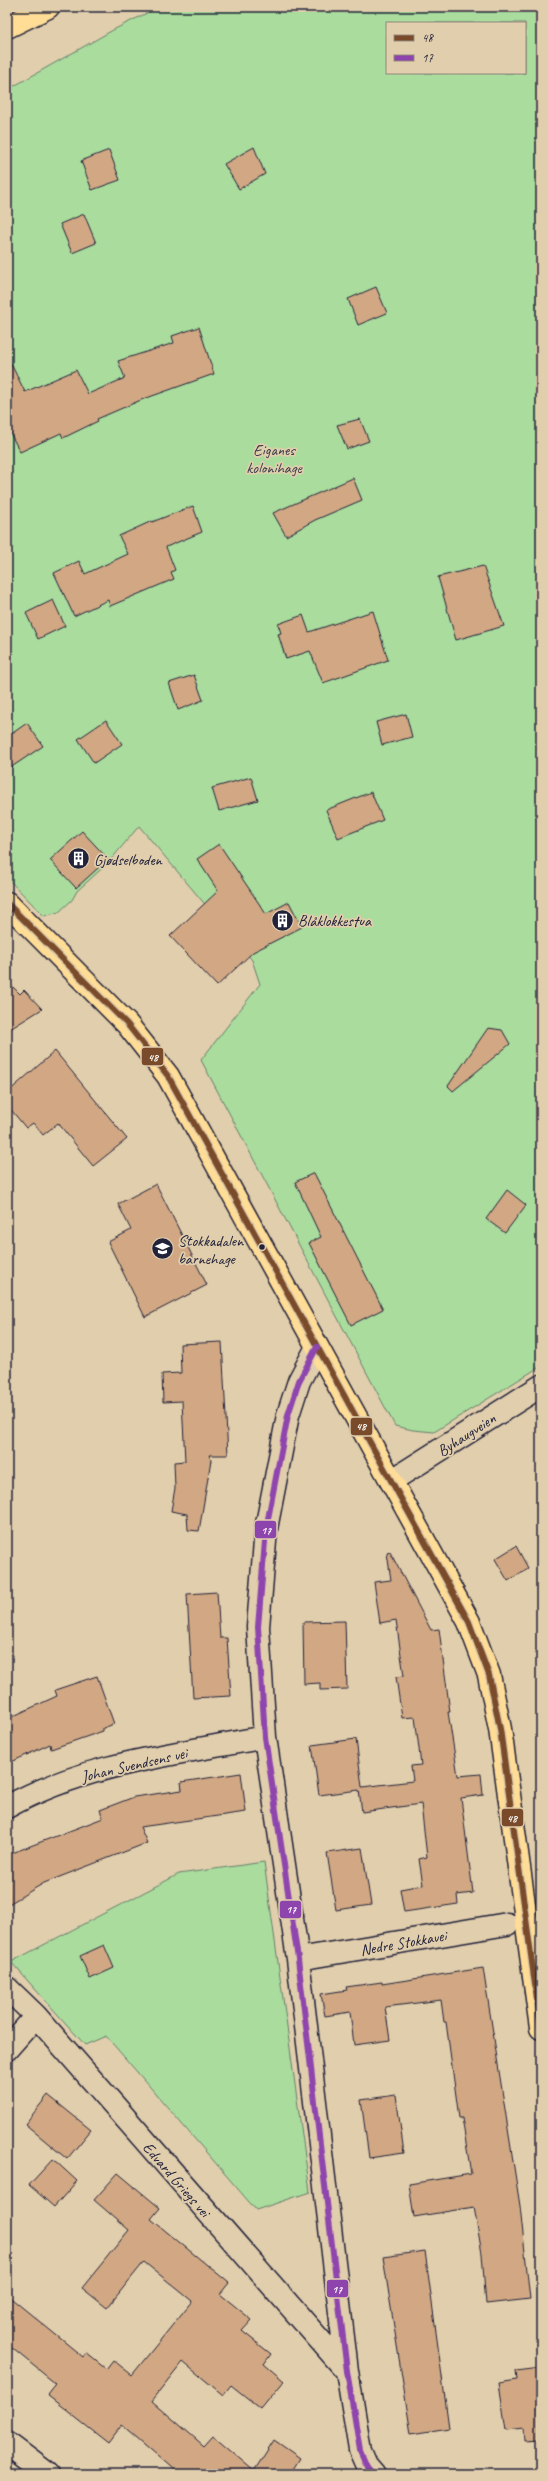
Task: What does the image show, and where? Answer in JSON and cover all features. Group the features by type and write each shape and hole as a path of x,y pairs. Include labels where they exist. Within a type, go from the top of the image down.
{"main road":[{"path":"7,27 48,7"},
{"path":"7,903 127,1024 168,1076 469,1622 489,1675 500,1729 541,2028"}],"street":[{"path":"317,1347 299,1381 288,1415 266,1529 258,1627 265,1737 298,1959 347,2371 360,2450 367,2466 374,2474"},
{"name":"Byhaugveien","path":"391,1481 541,1386"},
{"name":"Johan Svendsens vei","path":"7,1806 86,1774 150,1757 265,1737"},
{"name":"Nedre Stokkavei","path":"298,1959 507,1924"},
{"name":"Edvard Griegs vei","path":"7,1988 36,2016 347,2371"},
{"path":"7,2048 36,2016"},
{"path":"7,2443 48,2474"}],"green space":[{"name":"Eiganes kolonihage","path":"159,7 541,7 541,1366 434,1432 413,1430 395,1426 201,1060 260,984 252,960 139,826 109,862 77,891 72,900 59,912 44,916 7,878 7,90 113,30"},
{"path":"264,1862 310,2192 256,2210 106,2036 85,2045 11,1962 179,1874"}],"building":[{"path":"254,147 265,174 239,189 224,164"},
{"path":"109,150 120,180 92,190 81,161"},
{"path":"84,214 96,243 72,253 60,224"},
{"path":"376,287 387,313 358,325 348,299"},
{"path":"199,327 214,374 141,400 97,419 98,421 63,438 61,433 20,452 7,427 7,356 25,392 76,370 88,394 125,378 118,361 174,343 172,336"},
{"path":"360,419 369,441 347,449 337,425"},
{"path":"353,478 362,500 315,520 286,536 273,513"},
{"path":"193,506 202,532 166,547 175,570 171,572 174,579 110,606 108,600 74,616 54,573 79,561 85,574 128,554 119,536 152,521"},
{"path":"483,566 504,626 456,640 438,577"},
{"path":"53,600 65,626 38,639 26,613"},
{"path":"373,611 388,660 323,683 310,651 286,659 278,634 281,633 278,624 303,615 309,632"},
{"path":"194,675 203,700 178,710 169,683"},
{"path":"406,714 412,737 382,745 376,722"},
{"path":"106,720 122,744 94,763 78,739"},
{"path":"27,723 43,746 7,770 7,737"},
{"path":"251,777 258,800 219,811 212,788"},
{"path":"371,792 383,820 338,838 326,810"},
{"name":"Gjødselboden","path":"82,831 108,859 76,888 50,860"},
{"path":"219,844 266,914 289,902 302,927 253,952 217,986 170,936 218,891 197,859"},
{"path":"7,981 20,994 24,990 42,1009 7,1031"},
{"path":"488,1028 502,1030 510,1044 453,1091 448,1086"},
{"path":"55,1051 127,1139 93,1166 58,1123 43,1135 33,1123 26,1128 7,1105 7,1093"},
{"path":"314,1173 383,1309 351,1325 309,1243 321,1237 295,1182"},
{"path":"156,1184 207,1285 145,1317 108,1242 131,1230 118,1204"},
{"path":"507,1190 526,1205 505,1233 486,1219"},
{"path":"222,1342 228,1455 209,1455 211,1460 199,1531 188,1530 187,1514 171,1511 175,1488 174,1462 185,1461 182,1401 163,1402 162,1374 181,1373 180,1344"},
{"path":"516,1546 528,1568 508,1581 495,1559"},
{"path":"390,1552 431,1630 439,1629 450,1712 448,1712 458,1776 481,1774 483,1795 461,1798 473,1893 457,1895 458,1904 404,1912 400,1889 423,1885 419,1859 427,1857 421,1804 362,1812 359,1790 319,1795 312,1745 356,1739 362,1787 413,1781 411,1766 421,1765 415,1717 402,1718 396,1677 404,1676 396,1620 380,1623 374,1582 391,1580 387,1553"},
{"path":"217,1592 220,1638 227,1638 231,1696 193,1698 187,1594"},
{"path":"345,1621 347,1689 320,1690 320,1683 304,1684 303,1622"},
{"path":"97,1676 114,1724 103,1728 103,1731 51,1749 50,1744 7,1764 7,1719 57,1696 55,1690"},
{"path":"241,1773 246,1812 140,1827 147,1843 44,1883 7,1905 7,1855 103,1818 100,1810 134,1797 182,1790 181,1782"},
{"path":"362,1848 371,1905 336,1910 327,1853"},
{"path":"104,1945 114,1968 90,1979 80,1956"},
{"path":"483,1968 520,2206 530,2299 486,2304 482,2254 474,2207 414,2217 409,2184 471,2174 462,2118 459,2118 446,2022 444,2022 441,2000 385,2007 390,2040 354,2045 350,2012 325,2016 321,1994 347,1990 346,1987 382,1982 382,1984"},
{"path":"48,2095 91,2130 67,2159 25,2124"},
{"path":"396,2095 404,2153 369,2158 361,2100"},
{"path":"53,2159 77,2181 54,2207 29,2185"},
{"path":"118,2173 160,2208 151,2219 229,2283 220,2294 252,2320 242,2331 271,2354 264,2364 284,2381 261,2409 231,2385 223,2395 183,2362 152,2401 204,2446 213,2436 254,2471 274,2440 300,2458 290,2474 179,2474 122,2425 108,2443 47,2395 56,2384 7,2344 7,2295 83,2357 86,2353 106,2369 113,2360 132,2375 192,2301 144,2262 107,2308 82,2288 129,2230 94,2200"},
{"path":"425,2251 449,2428 411,2434 383,2257"},
{"path":"541,2368 541,2439 526,2440 525,2428 506,2430 499,2383 517,2380 516,2371"}],"transit line":[{"name":"48","path":"7,903 127,1024 168,1076 469,1622 489,1675 500,1729 541,2028"},
{"name":"17","path":"317,1347 299,1381 288,1415 266,1529 258,1627 265,1737 298,1959 347,2371 360,2450 367,2466 374,2474"}],"place":[{"name":"Gjødselboden","path":"79,859"},
{"name":"Blåklokkestua","path":"283,920"},
{"name":"Stokkadalen barnehage","path":"163,1249"}]}
